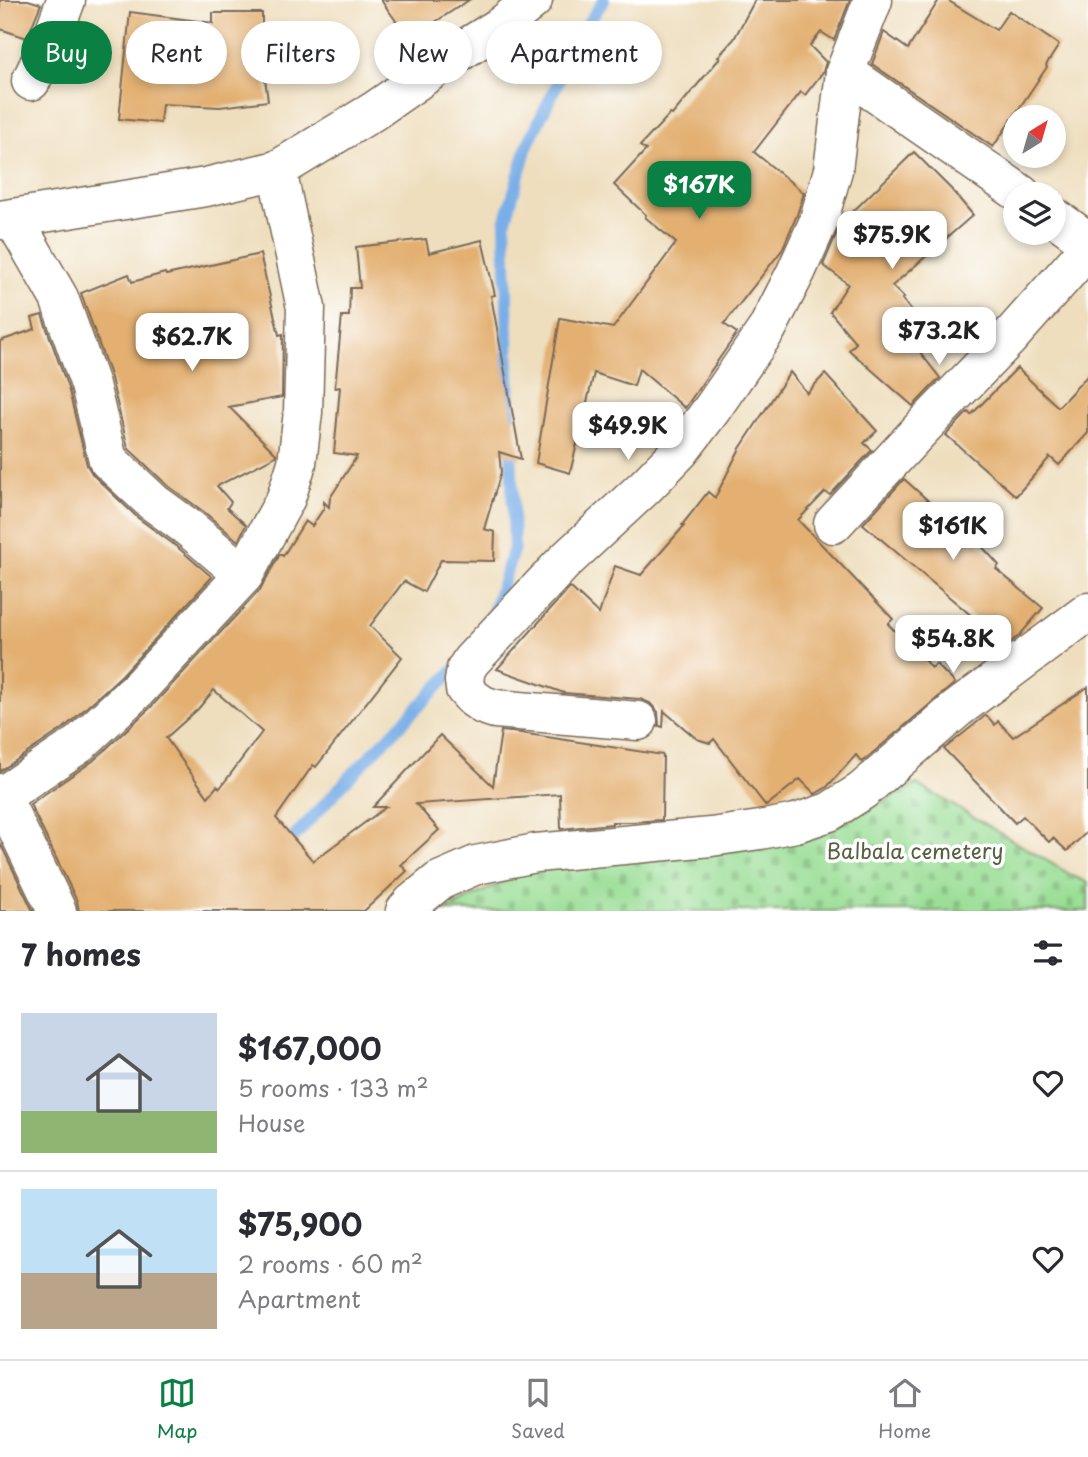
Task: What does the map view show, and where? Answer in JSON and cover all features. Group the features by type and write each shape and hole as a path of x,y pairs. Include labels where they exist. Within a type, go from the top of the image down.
{"street":[{"path":"58,21 66,0"},
{"path":"244,575 153,502 108,460 90,385 59,298 6,219 206,187 277,170 374,111 501,26 533,0"},
{"path":"638,721 495,709 483,705 465,689 466,669 479,651 564,562 680,451 767,329 818,223 833,170 845,72 873,0"},
{"path":"845,72 1004,182"},
{"path":"57,911 1,794 78,745 137,690 244,575 286,498 298,463 303,412 306,308 277,170"},
{"path":"1066,225 1088,241"},
{"path":"833,524 1007,340 1088,249"},
{"path":"405,911 439,881 476,865 536,853 748,832 796,823 829,811 862,791 957,709 1088,612"}],"green space":[{"name":"Balbala cemetery","path":"917,784 1088,883 1088,911 443,911 570,850 811,839"}],"building":[{"path":"0,0 28,0 41,4 34,21 21,21 21,36 0,29"},
{"path":"381,0 469,0 437,21 396,21"},
{"path":"755,0 850,0 834,40 821,32 810,46 826,62 823,72 805,95 801,92 754,152 804,193 782,250 724,324 737,333 685,408 639,369 634,386 594,373 570,473 536,463 560,318 613,328 676,243 645,217 646,215 614,185 646,150 640,146 670,114 672,115 720,58 718,57 734,39"},
{"path":"939,0 947,0 996,30 1009,11 1059,45 1021,105 1003,105 1003,132 993,147 872,64 884,32 908,49"},
{"path":"130,12 198,21 129,21"},
{"path":"213,13 262,13 262,21 241,21 241,84 266,84 268,101 220,107 162,104 160,123 119,119 126,51 126,84 227,84 227,21 213,21"},
{"path":"914,152 973,215 892,286 931,335 916,347 940,378 913,406 849,350 856,343 830,312 848,284 823,265 841,223"},
{"path":"426,239 429,253 482,240 495,295 491,296 521,459 499,452 501,472 484,529 495,532 494,561 441,560 424,592 404,581 370,626 402,657 316,767 313,765 276,818 313,861 386,807 373,807 440,735 493,786 501,731 663,755 662,820 612,822 561,829 560,794 416,804 439,830 401,865 407,871 364,911 79,911 77,901 30,804 93,761 152,706 260,590 280,554 283,556 305,521 312,526 324,508 324,502 329,507 330,498 357,456 334,453 340,387 335,388 342,316 349,316 350,288 360,288 356,247","holes":["214,690 262,732 220,788 217,786 208,797 166,738 198,709"]},
{"path":"260,254 279,335 283,334 282,397 229,407 276,454 217,486 231,502 227,508 246,525 238,541 167,485 128,448 111,378 81,293 129,274 132,282"},
{"path":"42,315 69,391 87,465 93,475 138,518 212,577 122,675 64,728 0,771 0,341 35,329 32,318"},
{"path":"1017,368 1058,407 1088,375 1088,433 1059,465 1050,457 1016,496 946,435 968,412 971,415"},
{"path":"790,372 807,393 825,374 877,431 864,443 872,450 830,495 825,492 798,520 893,619 888,624 932,668 936,664 955,683 862,762 856,755 827,787 815,794 800,779 766,806 714,739 710,743 697,739 664,711 663,727 659,726 658,712 650,703 640,699 564,693 497,669 570,587 599,614 615,566 641,575 684,526 682,525 708,492 715,498 739,450"},
{"path":"904,479 943,514 947,508 999,565 996,569 1043,608 1019,636 1006,645 863,524"},
{"path":"1088,687 1088,831 1067,851 1053,838 1049,842 1023,816 1015,823 944,749 986,715 995,725 998,721 1013,737"},
{"path":"0,843 33,911 0,911"}],"waterway":[{"path":"510,415 505,223 527,146 584,29 604,0"},
{"path":"489,624 514,548 511,440"},
{"path":"282,850 456,668"}]}
